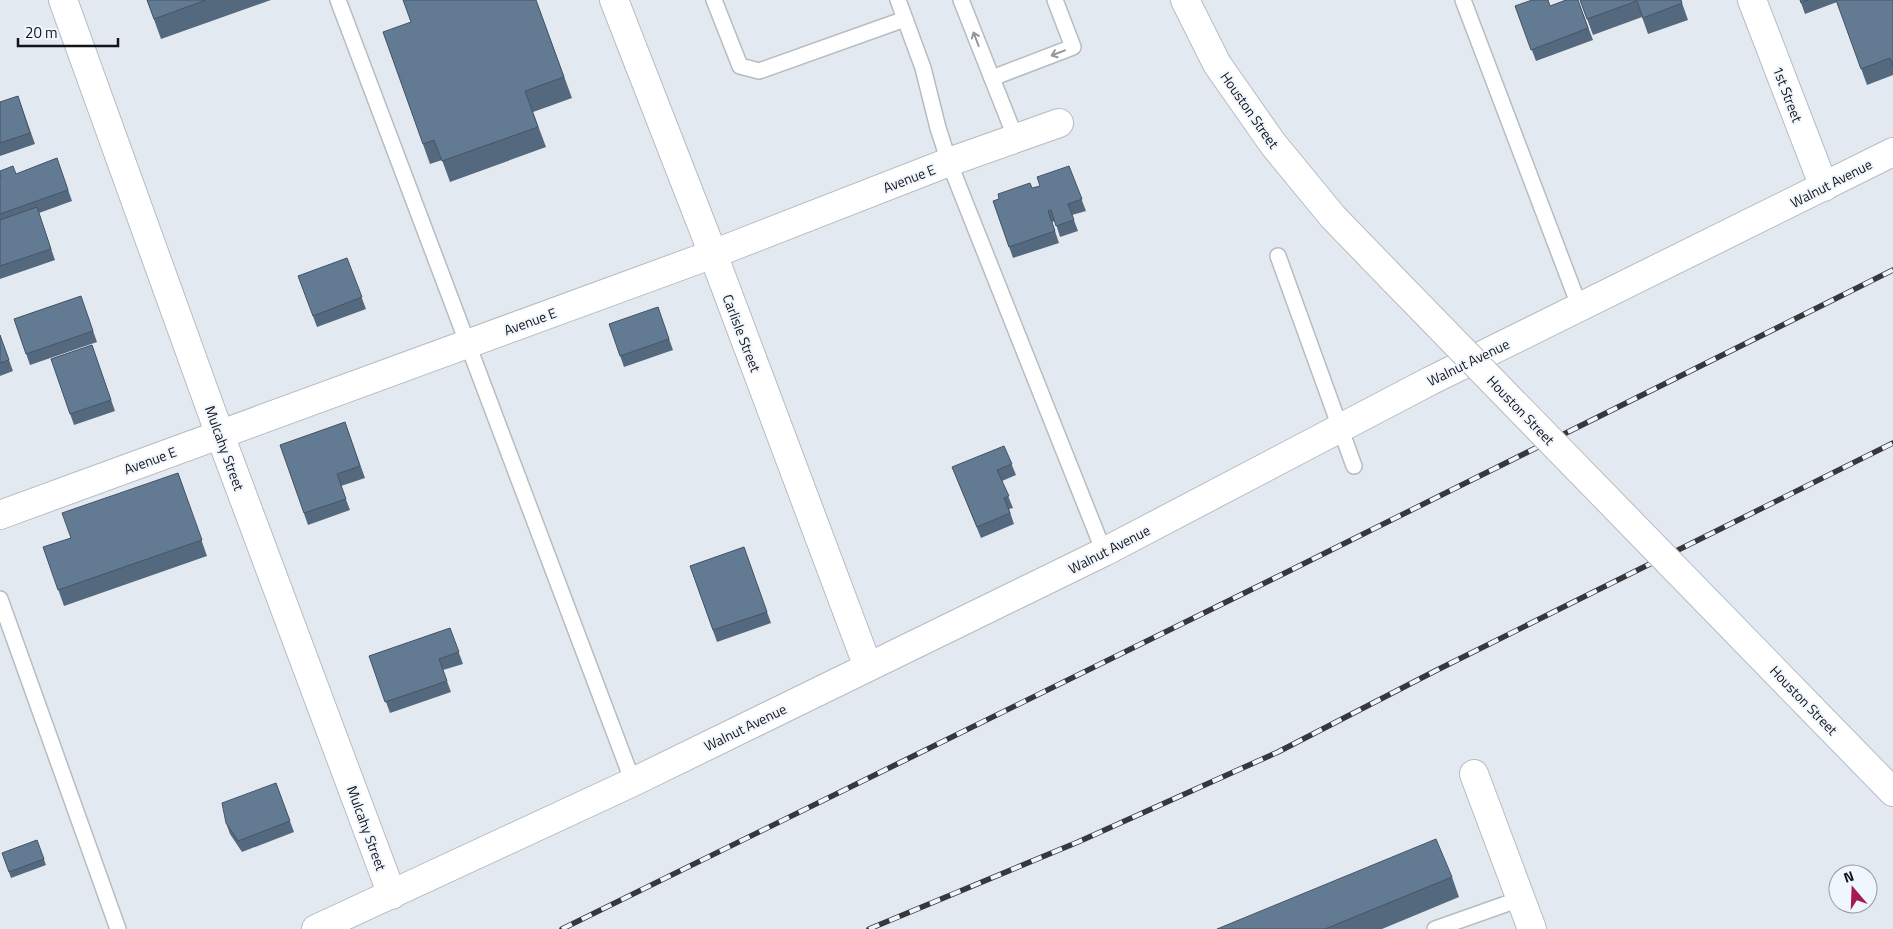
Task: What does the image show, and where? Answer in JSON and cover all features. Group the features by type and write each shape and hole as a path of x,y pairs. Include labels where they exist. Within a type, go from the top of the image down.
{"street":[{"name":"Mulcahy Street","path":"63,0 220,434 392,894"},
{"name":"Carlisle Street","path":"614,0 713,254 868,667"},
{"name":"Houston Street","path":"1185,0 1218,64 1273,144 1333,217 1893,792"},
{"name":"1st Street","path":"1752,0 1824,187"},
{"name":"Avenue E","path":"0,515 713,254 950,162 1059,123"},
{"name":"Walnut Avenue","path":"316,929 633,782 1104,552 1430,381 1893,152"},
{"path":"1474,774 1532,929"}],"lane":[{"path":"338,0 633,782"},
{"path":"714,0 740,66 759,71 905,19"},
{"path":"898,0 923,68 938,128 950,162 1104,552"},
{"path":"961,0 1016,139"},
{"path":"992,78 1073,47 1055,0"},
{"path":"1463,0 1580,308"},
{"path":"1278,256 1354,466"},
{"path":"0,599 118,929"},
{"path":"1435,929 1520,899"}],"building":[{"path":"147,0 206,0 154,19"},
{"path":"403,0 536,0 564,77 525,91 538,127 442,161 434,140 423,144 383,32 411,22"},
{"path":"1532,0 1548,0 1550,6 1566,0 1578,0 1588,28 1531,50 1515,6"},
{"path":"1580,0 1681,0 1682,3 1643,18 1637,1 1587,19"},
{"path":"1836,0 1893,0 1893,66 1890,58 1861,69"},
{"path":"18,96 30,133 0,143 0,102"},
{"path":"57,158 68,190 0,214 0,171 13,166 16,174"},
{"path":"1069,166 1082,199 1068,204 1074,220 1056,226 1051,210 1048,211 1055,231 1009,247 993,201 999,199 998,194 1030,183 1032,188 1040,186 1037,177"},
{"path":"37,207 51,249 0,266 0,220"},
{"path":"347,258 362,297 313,316 298,276"},
{"path":"81,296 93,331 26,354 14,319"},
{"path":"658,307 669,339 620,356 609,324"},
{"path":"0,335 9,360 0,363"},
{"path":"92,345 111,400 70,414 51,359"},
{"path":"345,422 360,466 337,474 346,499 304,513 280,445"},
{"path":"1004,446 1012,464 997,470 1009,496 1004,498 1010,513 977,527 952,467"},
{"path":"178,473 202,540 58,590 43,547 71,538 62,513"},
{"path":"744,547 767,612 713,630 690,566"},
{"path":"450,628 459,652 439,659 447,681 385,702 369,656"},
{"path":"276,783 290,821 238,841 226,823 222,803"},
{"path":"1436,839 1452,877 1325,929 1217,929"},
{"path":"37,840 44,859 9,872 2,853"}],"railway":[{"path":"562,929 1285,573 1893,270"},
{"path":"869,929 1078,842 1278,752 1435,671 1893,443"}]}
